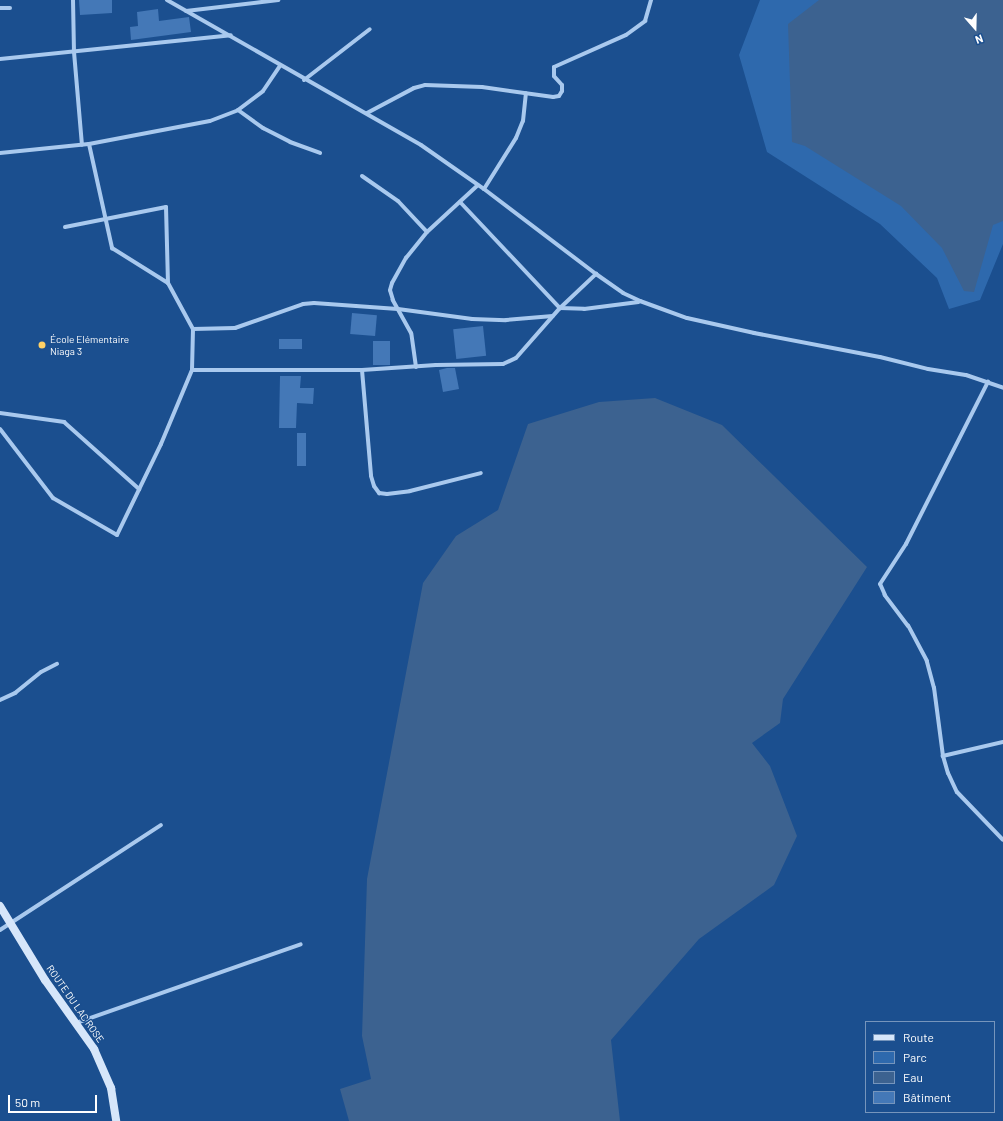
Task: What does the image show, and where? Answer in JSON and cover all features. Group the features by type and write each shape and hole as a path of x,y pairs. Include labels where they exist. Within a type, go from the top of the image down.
{"main road":[{"name":"ROUTE DU LAC ROSE","path":"0,906 45,980 94,1049 111,1088 116,1121"}],"street":[{"path":"73,0 74,52 82,145"},
{"path":"167,0 304,80 367,113 421,145 484,189 596,274 640,301 687,318 754,333 880,357 928,369 966,375 1003,388"},
{"path":"186,11 278,0"},
{"path":"367,113 414,88 425,85 482,87 553,97 559,96 562,92 562,85 554,76 554,67 626,35 645,21 651,0"},
{"path":"0,8 10,8"},
{"path":"304,80 370,29"},
{"path":"0,59 231,36"},
{"path":"0,153 89,144 210,121 238,110 263,92 280,66"},
{"path":"484,189 516,138 523,121 526,93"},
{"path":"238,110 263,128 290,142 320,153"},
{"path":"89,144 112,248 168,283"},
{"path":"362,176 398,201 427,232"},
{"path":"416,367 411,333 390,290 392,283 406,258 427,232 478,185"},
{"path":"460,202 560,308 584,310 640,301"},
{"path":"0,429 53,498 117,535 161,444 192,370 194,329 168,283 166,207 65,228"},
{"path":"192,370 362,370 461,364 503,364 510,362 535,338 560,308 596,274"},
{"path":"194,329 235,328 303,304 314,302 398,309 472,319 506,320 553,316"},
{"path":"362,370 371,476 374,486 379,493 387,494 410,491 481,472"},
{"path":"988,382 906,544 880,584 885,595 908,626 926,661 934,688 943,756 948,773 957,792 1003,840"},
{"path":"0,413 64,422 139,489"},
{"path":"0,700 15,693 41,672 57,664"},
{"path":"943,756 1003,742"},
{"path":"0,930 161,825"},
{"path":"76,1023 301,944"}],"green space":[{"path":"760,0 1003,0 1003,244 980,300 949,309 937,278 880,224 767,152 739,55"}],"water":[{"path":"819,0 1003,0 1003,221 993,225 974,292 964,291 942,248 901,206 805,146 792,142 788,24"},
{"path":"655,398 722,425 867,567 783,699 780,723 752,743 770,766 797,836 774,885 699,939 611,1040 620,1121 349,1121 340,1089 371,1079 362,1036 367,879 423,583 456,536 498,510 528,424 599,402"}],"building":[{"path":"79,0 112,0 112,13 80,15"},
{"path":"158,9 159,21 189,17 191,32 131,40 130,27 138,26 137,12"},
{"path":"352,313 377,315 375,336 350,334"},
{"path":"483,326 486,356 456,359 453,329"},
{"path":"279,339 302,339 302,349 279,349"},
{"path":"373,341 390,341 390,365 373,365"},
{"path":"455,368 459,389 443,392 439,370"},
{"path":"280,376 301,376 300,388 314,388 313,404 297,403 296,428 279,428"},
{"path":"297,433 306,433 306,466 297,466"}],"place":[{"name":"École Elémentaire Niaga 3","path":"42,345"}]}
